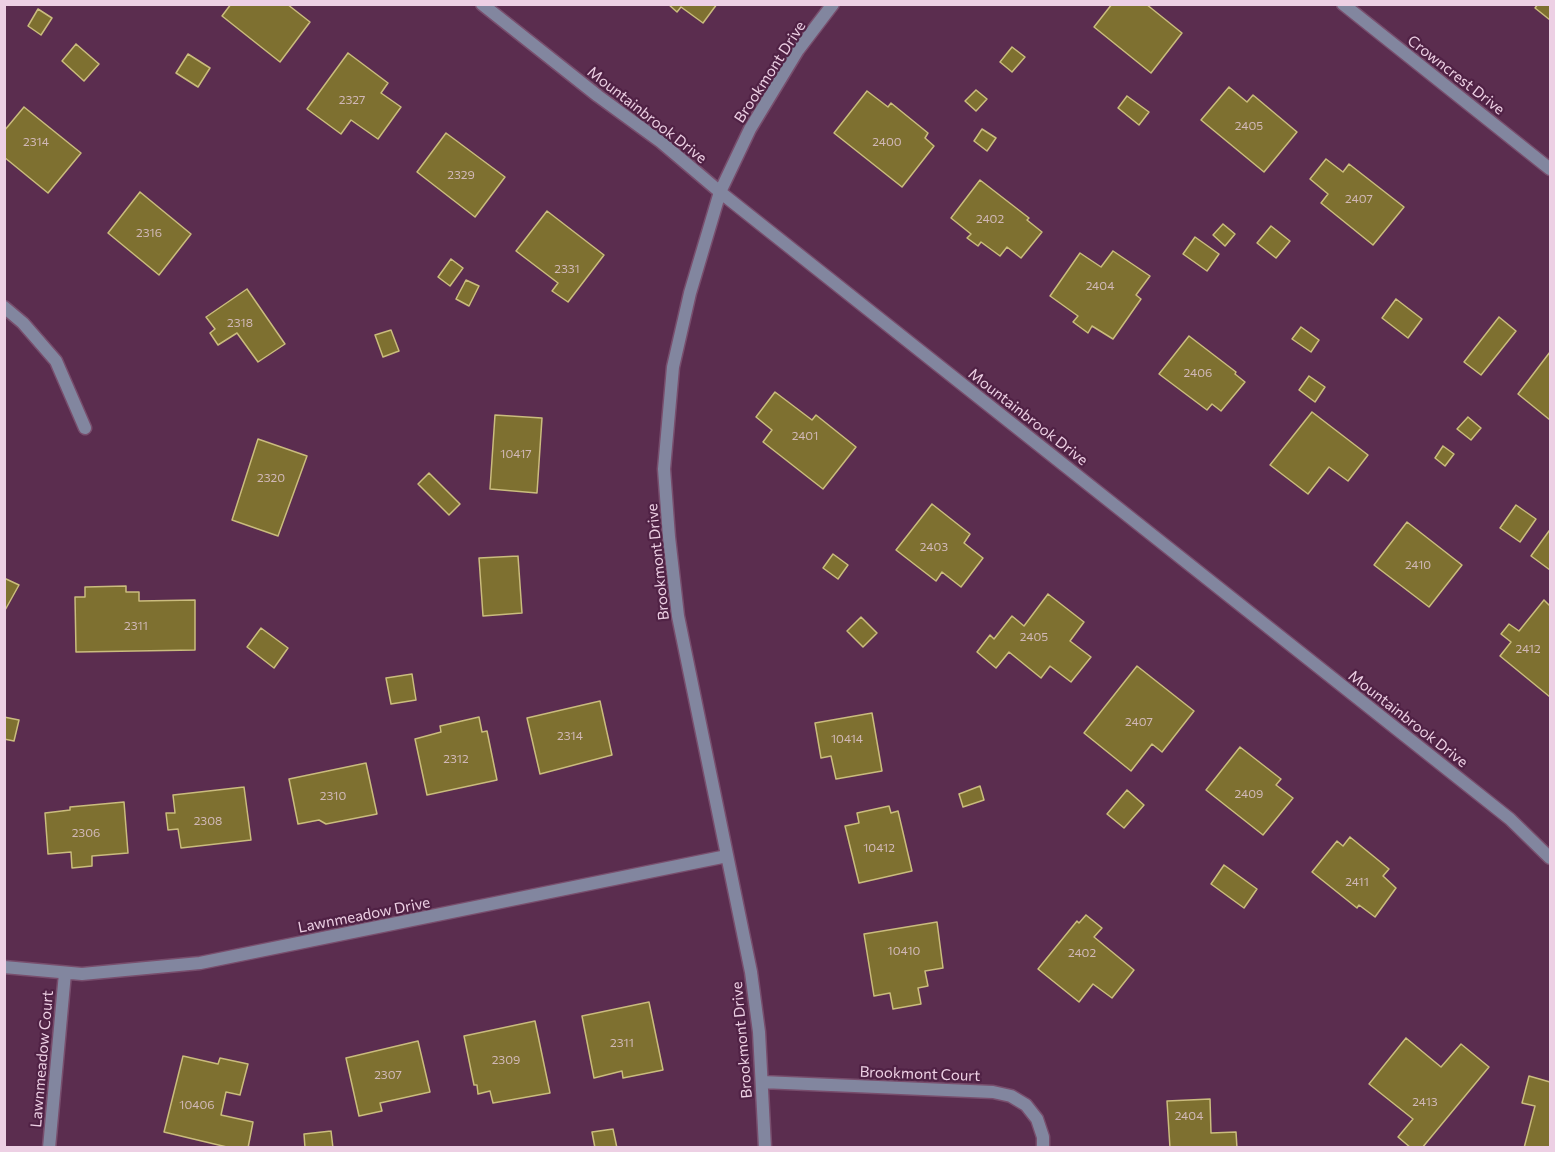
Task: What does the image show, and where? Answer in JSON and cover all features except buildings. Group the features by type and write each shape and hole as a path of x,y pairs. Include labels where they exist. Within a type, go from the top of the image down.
{"street":[{"name":"Mountainbrook Drive","path":"482,4 598,96 661,142 720,192 1500,811 1551,858"},
{"name":"Brookmont Drive","path":"765,1148 759,1032 751,972 678,616 664,469 673,367 690,293 720,192 750,129 798,50 833,4"},
{"name":"Crowncrest Drive","path":"1343,4 1551,169"},
{"path":"4,307 23,323 56,362 85,428"},
{"name":"Lawnmeadow Drive","path":"4,967 82,974 200,963 727,856"},
{"name":"Lawnmeadow Court","path":"49,1148 66,973"},
{"name":"Brookmont Court","path":"762,1082 993,1092 1011,1096 1026,1105 1037,1119 1043,1137 1043,1148"}]}
